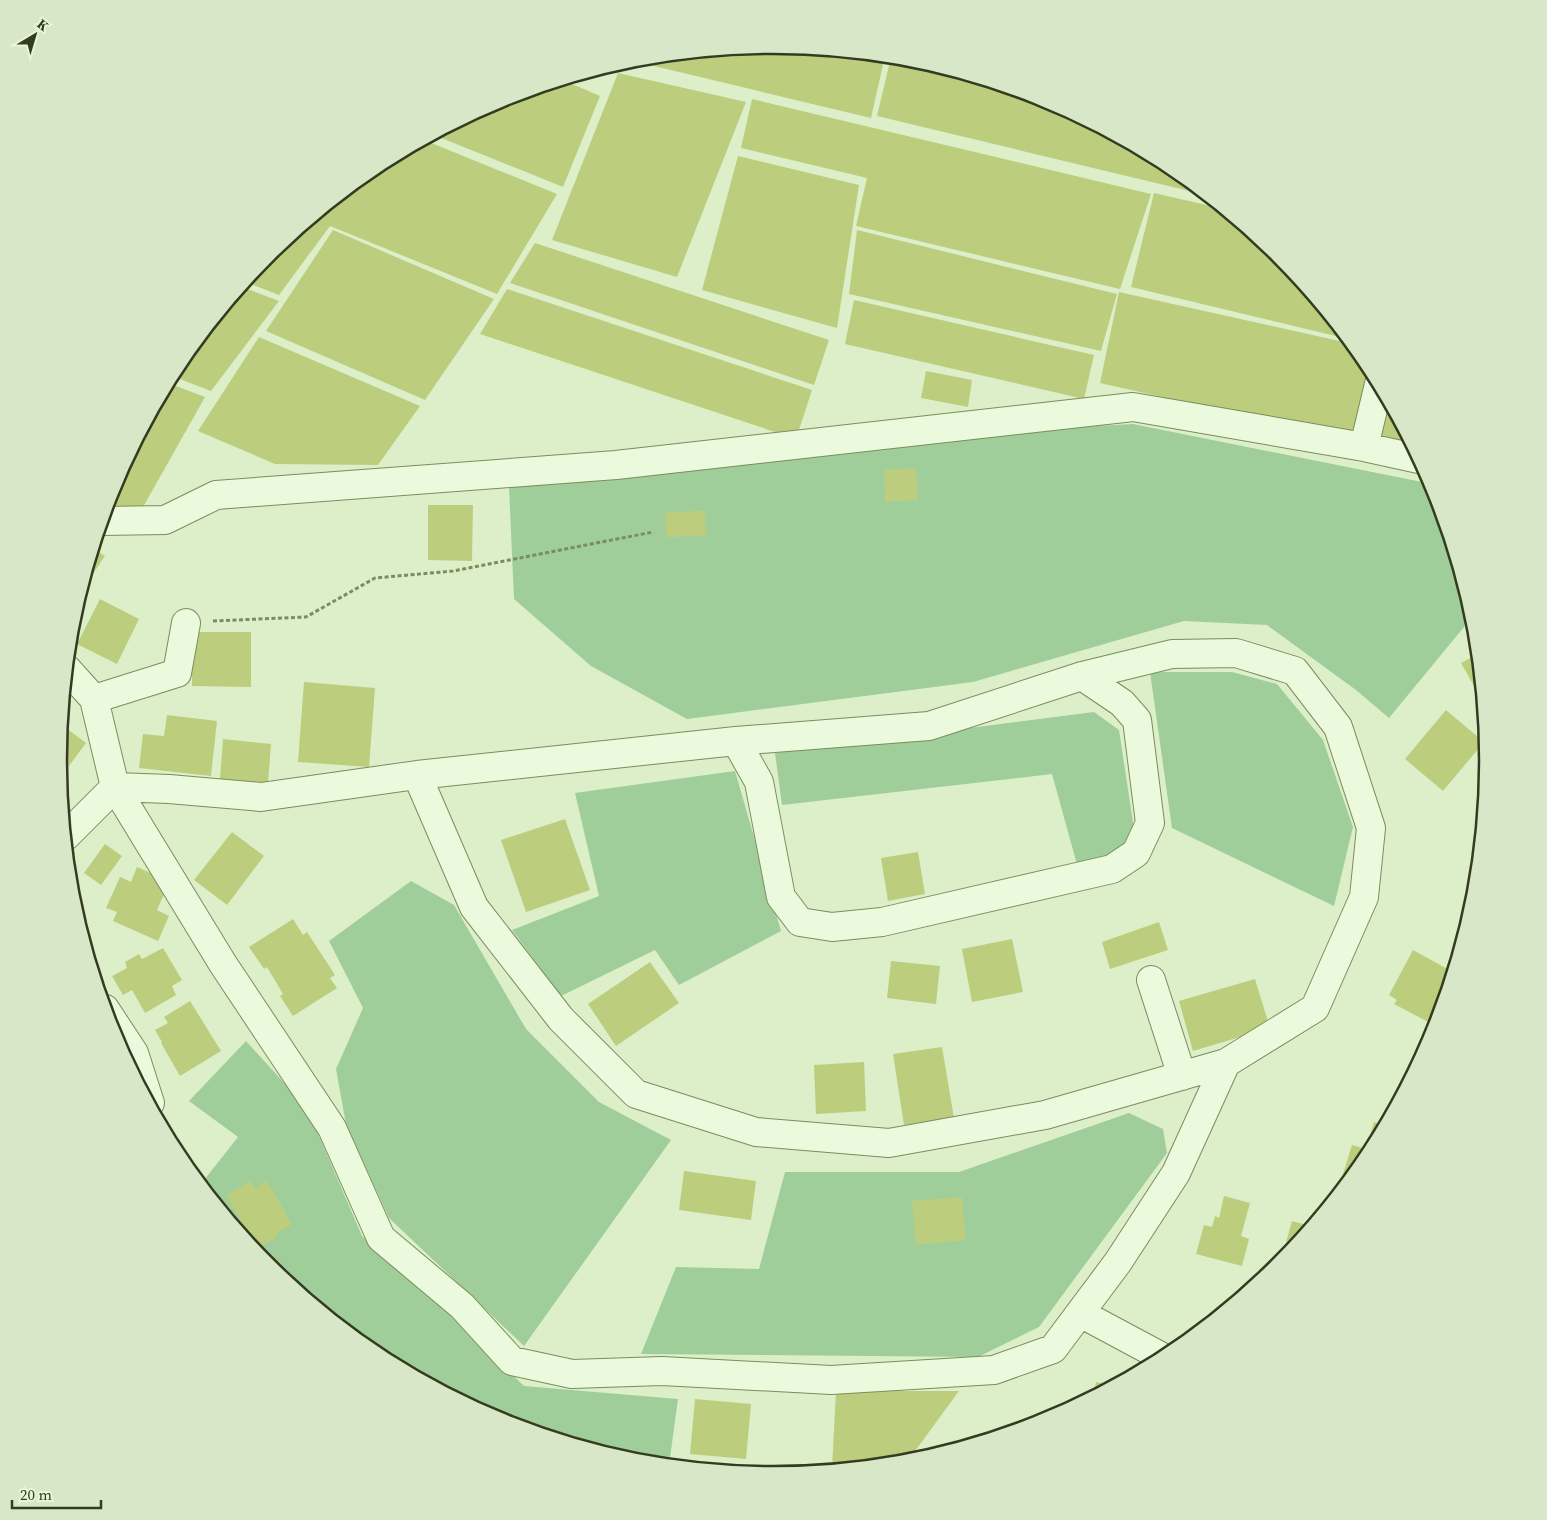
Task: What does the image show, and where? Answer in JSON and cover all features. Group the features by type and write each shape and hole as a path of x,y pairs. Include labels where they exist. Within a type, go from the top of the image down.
{"street":[{"path":"1364,447 1377,394"},
{"path":"110,521 165,520 216,495 616,465 1133,407 1411,456"},
{"path":"94,699 177,673 186,623"},
{"path":"71,831 115,787 169,789 261,797 416,775 736,741 929,726 1082,676 1172,654 1236,653 1295,671 1338,728 1371,828 1364,898 1315,1008 1226,1064 1045,1115 889,1143 756,1132 636,1094 561,1019 474,907 416,775"},
{"path":"72,674 94,699 115,787 223,964 332,1128 381,1238 462,1306 512,1361 572,1374 662,1371 831,1380 994,1370 1053,1349 1118,1262 1176,1174 1226,1064"},
{"path":"736,741 759,782 781,897 800,922 832,927 882,922 1112,869 1136,853 1150,823 1137,720 1122,703 1082,676"},
{"path":"1151,980 1182,1076"},
{"path":"125,1038 134,1052 141,1073"},
{"path":"1080,1313 1156,1354"}],"path":[{"path":"186,623 306,617 375,578 453,571 653,532"}],"green space":[{"path":"1133,424 1422,482 1456,577 1465,618 1464,627 1389,718 1356,690 1267,625 1184,621 973,682 687,719 591,666 514,599 509,486 1022,430"},
{"path":"1150,672 1232,672 1277,684 1323,740 1353,827 1334,906 1172,828"},
{"path":"1094,712 1119,730 1134,829 1120,849 1078,868 1052,774 782,805 775,753"},
{"path":"735,771 781,931 679,985 655,950 561,996 512,930 599,896 575,793"},
{"path":"411,881 454,905 526,1029 599,1102 671,1140 524,1346 389,1218 346,1124 336,1069 363,1008 329,941"},
{"path":"246,1041 307,1108 362,1236 433,1298 524,1386 678,1399 670,1458 636,1453 591,1442 546,1429 503,1412 420,1372 344,1320 306,1289 274,1259 243,1226 205,1179 238,1137 189,1101"},
{"path":"1129,1113 1163,1129 1167,1153 1039,1327 978,1357 641,1354 676,1267 759,1269 785,1172 959,1172"}],"building":[{"path":"774,54 820,55 883,63 871,118 649,65 727,55"},
{"path":"889,64 911,67 1001,91 1044,108 1127,148 1191,191 877,116"},
{"path":"618,73 746,102 677,277 552,240"},
{"path":"571,84 600,96 563,187 440,138 503,108 546,91"},
{"path":"752,99 1151,194 1120,289 856,226 867,178 741,148"},
{"path":"430,143 557,194 497,294 330,226 279,295 252,284 308,229 344,200 381,173"},
{"path":"738,156 859,185 837,328 702,290"},
{"path":"1154,193 1210,206 1239,229 1273,261 1304,294 1339,337 1131,287"},
{"path":"333,230 494,299 425,400 266,331"},
{"path":"857,230 1117,294 1101,351 849,294"},
{"path":"535,243 829,340 814,385 510,283"},
{"path":"248,289 279,301 211,391 179,379 213,330"},
{"path":"507,289 812,390 796,439 480,334"},
{"path":"1119,292 1342,342 1368,380 1355,440 1100,383"},
{"path":"854,300 1094,355 1084,399 845,344"},
{"path":"259,337 420,406 378,465 275,464 198,431"},
{"path":"926,371 972,380 968,407 921,398"},
{"path":"175,386 205,397 138,516 114,508 140,448 162,407"},
{"path":"1383,403 1407,447 1374,439"},
{"path":"916,468 918,500 885,502 884,470"},
{"path":"428,505 473,505 472,561 428,560"},
{"path":"705,511 706,536 666,537 665,512"},
{"path":"99,552 105,556 91,576"},
{"path":"100,599 139,619 117,664 77,643"},
{"path":"192,632 251,632 251,687 192,686"},
{"path":"1472,657 1476,689 1461,663"},
{"path":"304,682 375,688 369,767 298,762"},
{"path":"1446,710 1479,738 1479,747 1443,791 1405,759"},
{"path":"167,715 217,721 211,776 139,768 143,734 164,736"},
{"path":"68,730 86,743 67,768"},
{"path":"223,739 271,744 268,784 220,779"},
{"path":"565,819 590,890 526,912 501,840"},
{"path":"232,832 264,856 227,905 194,880"},
{"path":"105,844 122,856 101,885 84,873"},
{"path":"918,852 925,894 888,901 881,858"},
{"path":"137,867 162,878 158,887 166,890 157,910 169,916 158,941 113,921 117,912 106,908 120,877 131,882"},
{"path":"293,919 303,935 307,932 335,975 330,978 337,988 293,1016 280,996 283,994 267,967 264,969 249,947"},
{"path":"1159,922 1168,950 1110,969 1102,942"},
{"path":"1012,939 1023,992 972,1002 962,949"},
{"path":"163,948 182,980 172,986 176,995 145,1013 132,990 123,995 112,976 127,968 125,962 139,954 142,959"},
{"path":"1413,950 1448,969 1429,1022 1394,1004 1397,1000 1389,995"},
{"path":"891,961 940,966 936,1004 887,998"},
{"path":"650,962 679,1003 616,1046 588,1004"},
{"path":"1255,979 1270,1028 1193,1051 1179,1001"},
{"path":"190,1001 221,1051 180,1076 155,1030 168,1023 164,1017"},
{"path":"942,1047 954,1118 904,1125 893,1054"},
{"path":"864,1062 866,1111 816,1114 814,1065"},
{"path":"1374,1122 1378,1124 1369,1139"},
{"path":"1352,1145 1363,1148 1345,1174 1343,1174"},
{"path":"684,1171 756,1181 751,1220 679,1210"},
{"path":"251,1181 255,1188 267,1181 292,1224 277,1233 278,1236 262,1246 245,1228 226,1195"},
{"path":"1224,1196 1250,1203 1241,1236 1249,1239 1242,1266 1196,1254 1204,1225 1212,1227 1215,1216 1219,1218"},
{"path":"962,1197 966,1240 916,1245 912,1201"},
{"path":"1292,1221 1305,1224 1304,1226 1285,1246"},
{"path":"1096,1382 1104,1384 1095,1389"},
{"path":"836,1391 959,1391 914,1452 832,1464"},
{"path":"695,1399 751,1404 746,1459 690,1454"}]}
